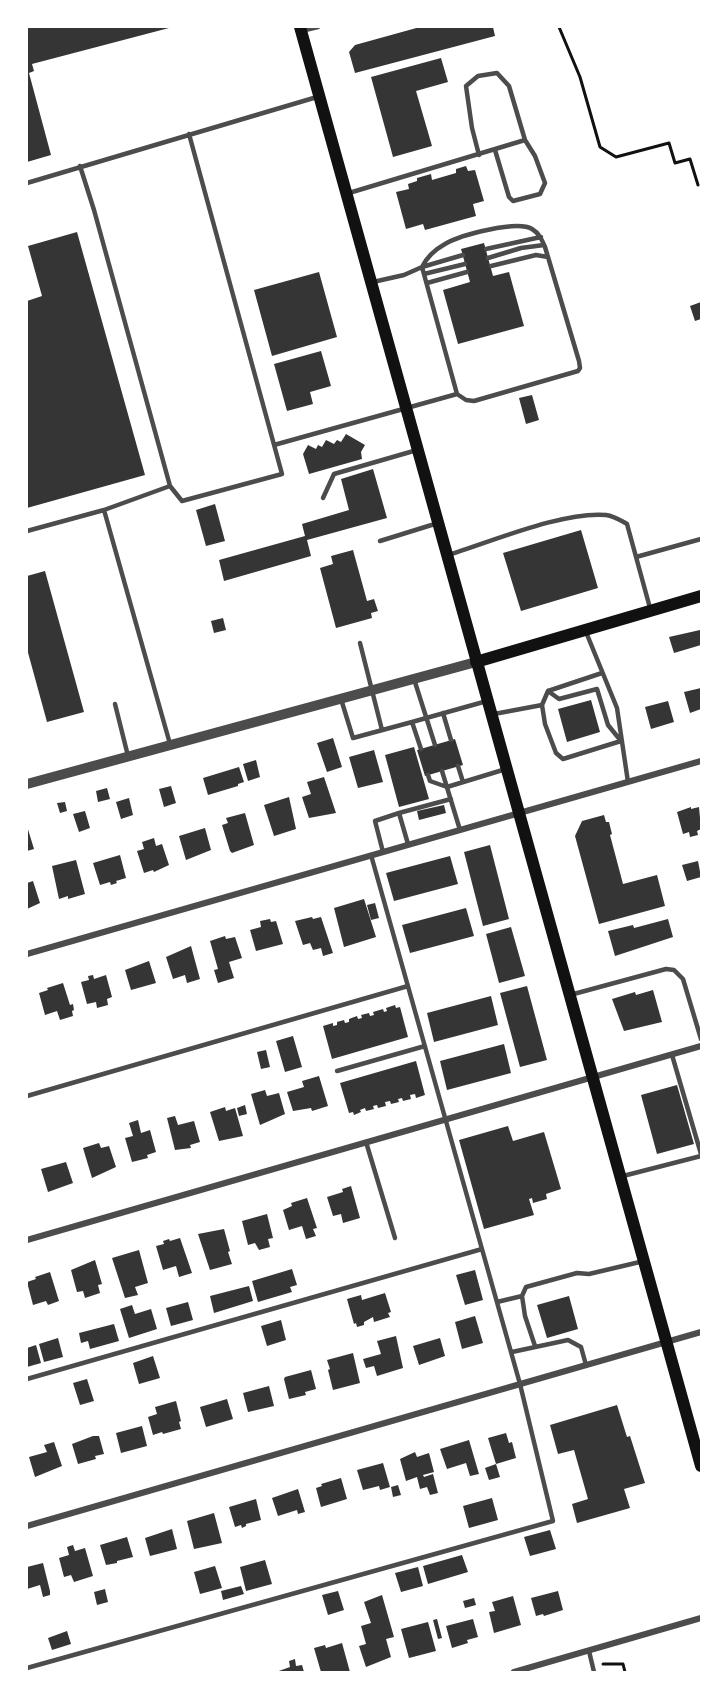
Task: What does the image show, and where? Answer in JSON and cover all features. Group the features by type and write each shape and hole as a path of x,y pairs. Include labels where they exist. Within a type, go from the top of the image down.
{"main road":[{"path":"301,29 666,1342 697,1436 701,1466"},
{"path":"476,662 701,596"}],"street":[{"path":"27,784 476,662"},
{"path":"27,954 701,761"},
{"path":"27,1240 701,1046"},
{"path":"27,1526 701,1332"},
{"path":"514,1672 701,1618"}],"lane":[{"path":"301,29 318,27"},
{"path":"479,155 472,129 466,86 478,76 496,74 509,86 525,140 536,156 545,183 540,194 513,201 509,197 495,150"},
{"path":"27,183 320,96"},
{"path":"80,166 170,486 182,501 282,474 189,134"},
{"path":"346,194 525,140"},
{"path":"524,225 534,229 544,245 580,368 578,371 474,401 466,400 457,394 422,267 426,260 448,242 507,226 524,225"},
{"path":"486,249 541,237"},
{"path":"488,258 521,248 544,245"},
{"path":"371,283 404,275 463,255"},
{"path":"490,266 536,255 548,257"},
{"path":"424,274 465,264"},
{"path":"427,283 467,272"},
{"path":"274,445 457,394"},
{"path":"323,498 334,474 417,450"},
{"path":"27,531 104,510 170,486"},
{"path":"104,510 170,744"},
{"path":"447,555 549,523 604,515 616,517 627,524 650,611"},
{"path":"380,541 438,523"},
{"path":"636,557 701,539"},
{"path":"585,630 617,708 628,782"},
{"path":"360,643 370,690 382,730"},
{"path":"602,673 548,691 542,705 545,724 556,753 564,759 621,741"},
{"path":"414,678 435,745"},
{"path":"548,691 559,699 597,689 608,725 621,741"},
{"path":"341,698 353,738 487,701"},
{"path":"115,704 128,756"},
{"path":"491,715 542,705"},
{"path":"442,714 451,740"},
{"path":"412,722 421,749"},
{"path":"458,766 463,782"},
{"path":"428,775 430,781 447,787 506,769"},
{"path":"442,771 460,830"},
{"path":"383,852 375,821 451,799"},
{"path":"399,813 408,844"},
{"path":"27,1668 553,1521 512,1352 371,855"},
{"path":"570,995 666,969 674,970 683,979 701,1039"},
{"path":"27,1096 408,986"},
{"path":"337,1071 425,1046"},
{"path":"620,1176 701,1155 672,1055"},
{"path":"366,1142 395,1238"},
{"path":"27,1379 482,1249"},
{"path":"535,1346 525,1316 522,1296 526,1287 577,1273 589,1274 644,1261"},
{"path":"497,1302 522,1296"},
{"path":"512,1352 568,1340 581,1347 586,1365"},
{"path":"589,1651 594,1672"}],"path":[{"path":"559,27 580,77 600,147 616,157 669,143 675,163 690,159 698,185"},
{"path":"604,1664 623,1664 625,1672"}],"building":[{"path":"27,27 169,28 32,64 34,71 29,73 51,155 27,162"},
{"path":"420,27 493,27 495,36 355,73 349,52 355,45"},
{"path":"441,58 448,82 416,91 432,146 393,157 371,77"},
{"path":"466,166 468,171 475,170 484,201 473,204 476,216 425,230 423,224 406,229 396,192 409,189 408,184 417,181 417,178 431,174 432,180 456,173 456,169"},
{"path":"77,232 145,475 27,508 27,301 42,296 28,246"},
{"path":"484,243 493,276 509,272 524,326 458,344 443,290 470,282 461,249"},
{"path":"319,272 337,337 272,356 254,290"},
{"path":"701,302 701,319 695,321 690,306"},
{"path":"321,351 331,386 310,392 313,404 287,411 274,364"},
{"path":"532,395 539,420 526,424 519,398"},
{"path":"346,434 365,445 361,452 362,459 309,474 303,454 308,445 316,449 318,445 322,447 326,440 334,444 337,440 341,442"},
{"path":"373,469 387,518 307,540 311,556 224,581 219,560 305,536 302,524 349,510 341,479"},
{"path":"215,504 225,541 206,546 196,510"},
{"path":"581,530 598,588 521,611 503,553"},
{"path":"353,550 367,601 374,599 378,611 371,613 372,618 336,628 320,568 333,564 331,556"},
{"path":"45,571 84,712 47,722 27,649 27,576"},
{"path":"223,618 226,630 214,633 211,621"},
{"path":"700,630 701,645 674,653 669,637"},
{"path":"701,688 701,709 690,713 684,692"},
{"path":"591,700 600,732 567,742 558,709"},
{"path":"668,701 674,722 651,729 645,707"},
{"path":"333,738 342,767 327,772 317,743"},
{"path":"455,739 463,765 425,776 417,750"},
{"path":"414,747 429,799 399,807 385,755"},
{"path":"374,750 383,782 358,788 349,757"},
{"path":"256,760 260,777 248,781 243,764"},
{"path":"239,767 244,782 208,795 203,778"},
{"path":"324,777 336,813 309,818 302,797 311,794 307,782"},
{"path":"171,786 176,803 164,807 159,789"},
{"path":"107,788 110,799 98,802 96,791"},
{"path":"289,797 296,829 274,836 264,805"},
{"path":"129,798 133,815 121,819 116,802"},
{"path":"65,802 67,811 60,813 57,803"},
{"path":"444,805 446,813 419,820 417,811"},
{"path":"691,807 691,809 699,807 701,829 697,831 698,835 690,837 689,832 683,834 677,812"},
{"path":"85,811 90,828 79,832 73,814"},
{"path":"245,813 254,845 232,853 222,825 228,823 226,818"},
{"path":"604,815 606,822 609,822 612,834 610,835 623,884 657,875 665,906 599,924 575,836 582,821"},
{"path":"27,826 34,849 27,851"},
{"path":"205,828 211,850 186,860 179,836"},
{"path":"154,838 156,846 162,844 169,865 154,872 153,870 144,873 137,851 144,849 142,842"},
{"path":"490,845 509,919 483,926 464,852"},
{"path":"120,855 126,878 111,885 110,882 100,885 93,863"},
{"path":"450,856 458,884 394,901 386,873"},
{"path":"76,860 85,894 59,899 52,866"},
{"path":"698,861 701,877 687,881 682,865"},
{"path":"33,881 40,903 27,909 27,883"},
{"path":"364,899 376,937 344,947 334,908"},
{"path":"375,903 379,918 371,920 367,905"},
{"path":"466,908 474,936 410,953 402,925"},
{"path":"312,917 313,919 321,917 333,953 323,956 321,948 313,950 310,943 303,945 295,921"},
{"path":"270,919 271,922 276,921 283,944 256,951 250,930 261,927 260,921"},
{"path":"668,919 673,937 615,956 608,931 633,925 634,928"},
{"path":"511,927 525,976 499,983 486,934"},
{"path":"225,936 226,939 235,937 242,958 229,962 234,978 218,983 214,970 218,969 210,941"},
{"path":"191,946 200,979 187,983 185,975 173,979 166,957"},
{"path":"149,961 156,983 131,990 125,970"},
{"path":"93,975 94,979 106,975 112,997 107,999 108,1005 97,1008 96,1002 87,1004 81,982 89,980 88,976"},
{"path":"63,983 70,1005 73,1004 74,1010 72,1011 73,1016 60,1020 57,1011 45,1015 39,993"},
{"path":"527,986 547,1060 520,1067 500,993"},
{"path":"653,990 662,1022 624,1031 612,999 635,992 636,995"},
{"path":"491,996 498,1025 434,1042 427,1013"},
{"path":"395,1005 396,1008 400,1007 408,1037 332,1059 323,1026 333,1023 333,1026 337,1025 337,1022 344,1020 345,1023 349,1022 349,1019 357,1016 358,1019 362,1018 361,1015 369,1013 370,1016 374,1015 373,1012 383,1009 384,1012 387,1011 386,1008"},
{"path":"293,1036 302,1067 285,1072 276,1041"},
{"path":"504,1044 511,1073 447,1090 440,1061"},
{"path":"266,1050 270,1067 261,1069 257,1052"},
{"path":"416,1061 425,1095 416,1098 415,1094 410,1095 411,1099 403,1101 402,1098 398,1099 399,1102 391,1104 390,1101 385,1102 386,1106 378,1108 377,1105 373,1106 374,1109 366,1111 365,1108 354,1115 353,1112 349,1113 340,1083"},
{"path":"319,1076 328,1106 312,1111 311,1108 293,1111 287,1092 304,1087 302,1081"},
{"path":"677,1085 694,1144 657,1154 641,1095"},
{"path":"265,1090 267,1096 279,1093 285,1114 260,1125 251,1094"},
{"path":"245,1105 247,1114 239,1116 237,1108"},
{"path":"225,1107 226,1111 235,1108 243,1136 219,1141 210,1112"},
{"path":"175,1116 178,1125 194,1121 200,1142 190,1145 191,1148 175,1150 167,1118"},
{"path":"138,1120 141,1133 150,1130 156,1152 147,1155 148,1158 132,1162 125,1138 133,1136 129,1123"},
{"path":"508,1126 513,1141 544,1132 561,1189 546,1194 547,1199 533,1203 532,1198 529,1199 534,1215 484,1229 459,1140"},
{"path":"99,1143 101,1148 109,1146 116,1167 92,1178 83,1148"},
{"path":"66,1162 73,1183 48,1192 41,1169"},
{"path":"351,1186 360,1218 343,1223 341,1214 333,1216 327,1197 343,1192 342,1189"},
{"path":"307,1198 317,1228 313,1229 316,1236 306,1239 302,1226 289,1230 283,1210 292,1206 291,1203"},
{"path":"267,1214 273,1238 268,1239 270,1247 259,1250 255,1243 248,1245 242,1221"},
{"path":"224,1229 232,1264 210,1270 198,1234"},
{"path":"180,1238 192,1273 179,1277 176,1266 163,1270 156,1246 164,1244 163,1241 169,1239 170,1241"},
{"path":"139,1250 148,1283 135,1287 138,1295 125,1298 112,1258"},
{"path":"95,1260 102,1284 98,1285 100,1293 85,1298 83,1291 77,1292 71,1270"},
{"path":"292,1269 297,1285 290,1287 292,1292 258,1302 252,1281"},
{"path":"475,1270 483,1300 465,1305 456,1275"},
{"path":"50,1272 59,1301 48,1305 46,1301 33,1305 27,1282"},
{"path":"249,1286 253,1301 214,1313 210,1296"},
{"path":"385,1293 391,1312 388,1313 390,1317 374,1322 373,1317 364,1322 364,1325 357,1327 356,1323 354,1324 347,1299 361,1295 362,1300"},
{"path":"569,1296 578,1329 547,1338 537,1305"},
{"path":"188,1302 193,1320 171,1326 166,1308"},
{"path":"132,1305 135,1314 151,1309 157,1329 129,1338 120,1309"},
{"path":"475,1316 483,1343 462,1349 455,1322"},
{"path":"281,1320 286,1340 267,1346 261,1326"},
{"path":"114,1324 119,1341 90,1349 88,1341 81,1343 79,1333"},
{"path":"396,1336 403,1368 377,1376 374,1366 366,1368 363,1359 381,1354 377,1341"},
{"path":"58,1338 63,1357 44,1362 39,1344"},
{"path":"440,1338 445,1356 419,1365 413,1346"},
{"path":"36,1345 41,1363 27,1367 27,1348"},
{"path":"353,1353 360,1383 333,1390 327,1360"},
{"path":"153,1356 160,1378 139,1384 133,1363"},
{"path":"311,1370 316,1389 305,1392 306,1395 289,1399 285,1377"},
{"path":"87,1379 94,1401 80,1405 73,1383"},
{"path":"269,1386 274,1406 248,1412 243,1393"},
{"path":"227,1399 233,1419 206,1427 200,1407"},
{"path":"176,1401 181,1429 153,1435 148,1417 157,1414 155,1407"},
{"path":"617,1405 645,1483 624,1489 630,1508 577,1523 572,1504 588,1499 574,1450 558,1454 550,1425"},
{"path":"142,1426 147,1446 121,1453 116,1433"},
{"path":"506,1433 509,1443 512,1442 516,1458 496,1464 488,1438"},
{"path":"99,1436 104,1454 78,1464 72,1444"},
{"path":"469,1440 479,1474 470,1476 466,1463 447,1469 440,1449"},
{"path":"54,1442 62,1466 35,1477 29,1457 47,1452 44,1445"},
{"path":"415,1452 417,1457 429,1453 434,1472 423,1475 424,1477 433,1474 438,1493 430,1495 427,1487 420,1489 417,1477 406,1481 400,1459"},
{"path":"383,1463 390,1487 380,1490 379,1486 363,1490 357,1470"},
{"path":"496,1464 500,1477 489,1480 485,1468"},
{"path":"341,1478 347,1499 321,1507 316,1488 322,1486 321,1484"},
{"path":"398,1485 401,1495 393,1497 391,1487"},
{"path":"298,1489 305,1512 298,1514 297,1510 278,1516 272,1498"},
{"path":"492,1498 498,1520 469,1528 463,1506"},
{"path":"256,1499 261,1520 246,1524 242,1528 241,1525 235,1527 229,1507"},
{"path":"214,1513 222,1543 194,1549 187,1521"},
{"path":"172,1529 177,1549 150,1556 145,1538"},
{"path":"550,1530 556,1549 530,1556 524,1537"},
{"path":"127,1537 133,1557 106,1565 100,1545"},
{"path":"73,1545 75,1551 85,1548 93,1576 74,1582 71,1575 64,1577 59,1558 69,1555 67,1547"},
{"path":"462,1555 468,1572 428,1584 423,1566"},
{"path":"265,1560 272,1584 246,1591 240,1567"},
{"path":"43,1563 50,1595 43,1597 40,1585 27,1589 27,1567"},
{"path":"215,1566 222,1588 200,1594 194,1572"},
{"path":"418,1567 423,1586 401,1592 395,1573"},
{"path":"241,1586 244,1594 223,1600 221,1591"},
{"path":"105,1589 108,1602 97,1605 94,1592"},
{"path":"338,1591 344,1610 328,1615 322,1595"},
{"path":"558,1591 563,1610 536,1616 531,1598"},
{"path":"382,1595 394,1637 386,1639 391,1657 366,1667 359,1646 366,1644 361,1626 371,1623 364,1602"},
{"path":"513,1596 521,1625 494,1633 489,1612 495,1611 492,1602"},
{"path":"474,1598 476,1605 465,1608 463,1601"},
{"path":"437,1619 442,1638 438,1639 433,1620"},
{"path":"473,1619 478,1637 452,1648 446,1626"},
{"path":"428,1622 436,1651 409,1658 401,1629"},
{"path":"67,1631 71,1644 52,1650 48,1638"},
{"path":"342,1643 350,1672 321,1672 314,1648 325,1645 326,1648"},
{"path":"295,1659 296,1666 302,1665 304,1672 276,1672 290,1667 289,1661"}]}
